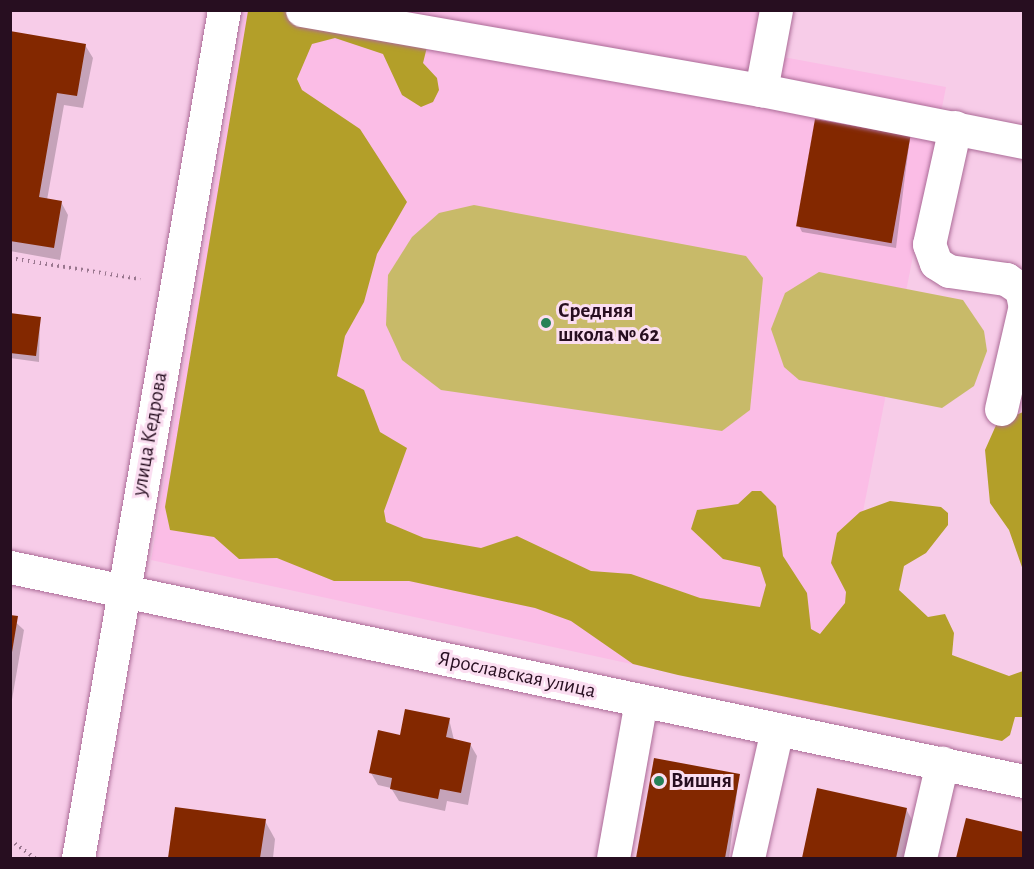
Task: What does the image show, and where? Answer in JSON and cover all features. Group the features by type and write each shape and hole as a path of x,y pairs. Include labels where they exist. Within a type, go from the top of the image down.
{"street":[{"name":"улица Кедрова","path":"78,858 224,10"},
{"path":"302,10 458,24 761,90 1023,142"},
{"path":"761,90 776,10"},
{"path":"955,127 930,244 936,263 949,271 1006,279 1021,289 1023,303"},
{"path":"1001,409 1023,309"},
{"name":"Ярославская улица","path":"10,567 1023,780"},
{"path":"613,858 641,701"},
{"path":"748,858 777,729"},
{"path":"920,858 942,763"}],"path":[{"path":"10,258 140,279"},
{"path":"10,840 35,858"}],"shaded area":[{"name":"Средняя школа № 62","path":"245,11 791,11 783,57 946,87 825,706 151,560"},
{"path":"248,11 320,11 429,39 423,63 437,78 439,90 433,102 421,107 402,95 383,54 335,38 312,44 297,79 302,90 360,129 407,202 377,254 364,302 345,336 337,376 364,390 380,432 407,448 384,511 386,522 424,538 481,548 517,536 591,571 631,574 700,598 760,607 766,585 760,567 723,559 691,529 697,510 738,504 752,491 761,491 776,506 783,556 807,593 811,629 820,634 845,603 846,592 831,563 837,533 860,512 890,501 941,507 948,513 948,525 926,553 904,566 899,590 928,617 945,614 954,633 952,655 1009,676 1023,671 1023,717 1015,717 1010,735 1002,741 678,675 633,664 571,621 535,608 409,581 334,581 277,558 239,559 214,537 170,530 165,507"},
{"path":"474,205 746,256 763,278 750,410 722,431 441,390 402,360 386,325 388,275 412,237 439,213"},
{"path":"819,272 963,300 984,331 987,351 974,386 942,408 799,380 784,367 771,329 785,293"},
{"path":"1023,412 1023,570 1009,530 990,503 985,450 997,423"}],"building":[{"path":"10,31 86,44 77,96 57,93 39,197 62,201 54,248 10,241"},
{"path":"815,119 911,136 892,243 796,226"},
{"path":"10,313 41,317 36,356 10,353"},
{"path":"10,615 18,616 12,652 10,652"},
{"path":"405,709 450,718 446,737 471,743 461,793 440,789 438,799 390,789 392,778 369,773 378,730 400,735"},
{"path":"654,758 740,774 725,858 636,858"},
{"path":"817,788 907,808 896,858 802,858"},
{"path":"175,807 266,819 260,858 168,858"},
{"path":"966,818 1024,832 1024,858 956,858"}],"place":[{"name":"Средняя школа № 62","path":"546,323"},
{"name":"Вишня","path":"659,781"}]}
